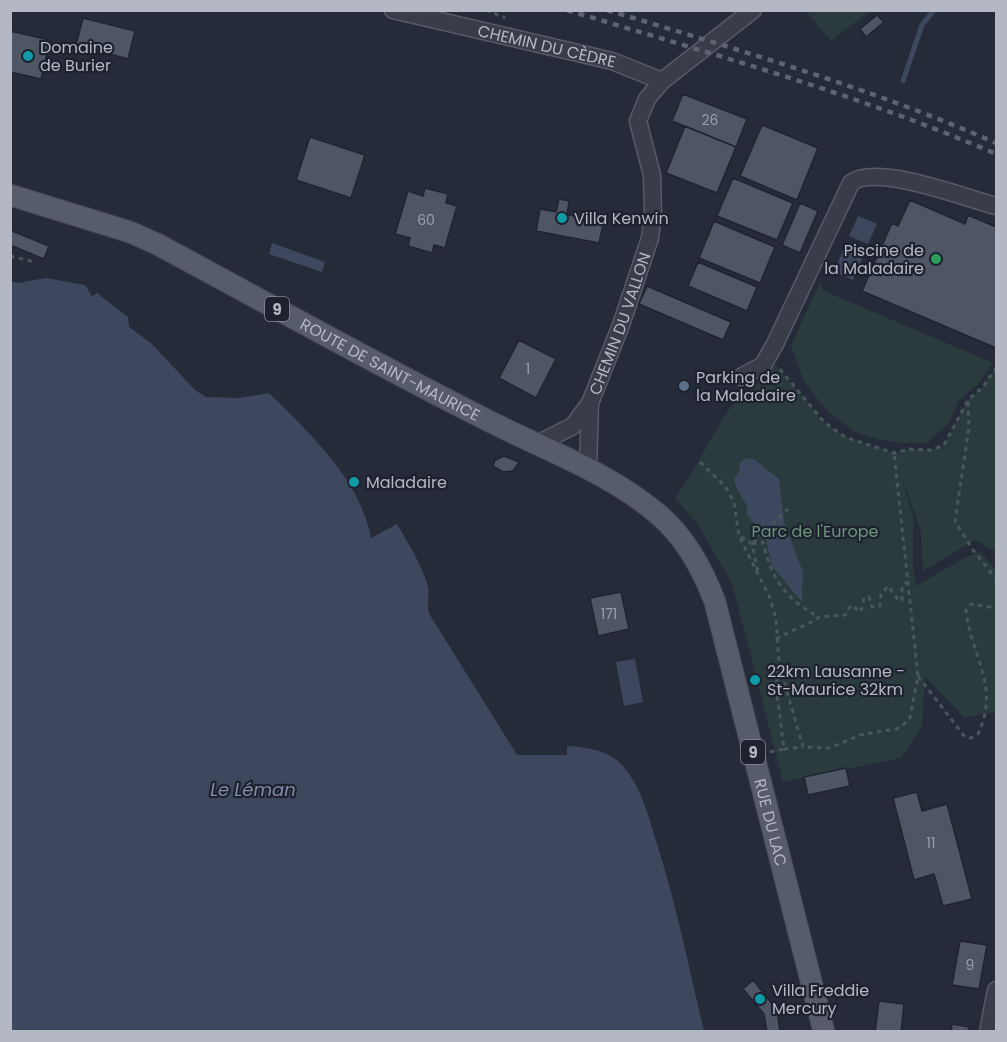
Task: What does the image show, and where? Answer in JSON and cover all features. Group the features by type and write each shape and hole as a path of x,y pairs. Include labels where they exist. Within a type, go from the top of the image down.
{"main road":[{"name":"ROUTE DE SAINT-MAURICE","path":"10,195 130,232 157,244 535,445 636,496"},
{"name":"RUE DU LAC","path":"636,496 661,516 681,539 706,580 715,602 824,1032"}],"street":[{"name":"CHEMIN DU CÈDRE","path":"393,10 612,60 662,81"},
{"name":"CHEMIN DU VALLON","path":"535,445 573,426 590,403 621,325 650,238 653,214 652,175 638,121 647,99 662,81 753,10"},
{"path":"741,376 762,365 775,344 851,183 866,176 893,177 996,206"},
{"name":"CHEMIN DU VALLON","path":"588,470 590,403"},
{"path":"988,1032 996,990"}],"path":[{"path":"10,256 35,262"},
{"path":"775,364 824,422 836,432 854,441 894,453 910,449 931,450 944,446 968,400 982,388 996,368"},
{"path":"968,400 969,427 955,521 996,579"},
{"path":"769,753 803,747 830,748 860,735 900,728 910,718 918,676 894,453"},
{"path":"700,462 725,486 734,502 740,536 770,598 776,619 779,664 803,747"},
{"path":"752,544 787,510"},
{"path":"740,536 752,544 763,542 769,566 794,604 819,617 845,615 851,605 859,612 862,610 864,598 869,597 872,606 880,606 881,594 888,586 899,601 902,600 902,586 907,582"},
{"path":"752,544 759,577"},
{"path":"918,676 965,737 975,737 982,727 986,691 966,610 971,604 996,608"},
{"path":"776,639 795,628 815,622 819,617"},
{"path":"779,664 776,686 784,749"}],"green space":[{"path":"806,11 870,11 831,41"},
{"path":"821,280 822,290 993,363 977,385 959,400 949,423 927,443 880,440 855,432 826,410 803,380 791,345"},
{"name":"Parc de l'Europe","path":"775,364 824,422 845,437 894,453 910,449 931,450 944,445 968,400 982,388 996,368 996,552 975,540 923,571 921,531 901,475 913,516 913,567 916,586 966,557 981,552 996,571 996,712 964,717 925,677 922,727 901,758 783,782 732,583 698,525 675,498 731,407"}],"water":[{"path":"858,216 877,224 868,244 849,236"},
{"path":"272,243 325,262 322,272 269,254"},
{"path":"846,243 865,252 853,280 834,272"},
{"name":"Le Léman","path":"46,278 85,285 92,296 97,293 128,317 129,327 151,343 195,390 206,397 239,398 269,393 301,425 345,477 365,517 371,538 397,524 427,583 430,615 517,755 567,755 567,746 580,747 614,758 627,771 643,800 664,867 704,1031 11,1031 10,281 18,283"},
{"path":"746,458 755,460 779,479 784,523 803,572 802,602 772,566 766,540 747,514 747,506 736,487 734,478 739,472 740,463"},
{"path":"635,659 643,702 624,706 616,662"}],"building":[{"path":"877,15 884,22 866,37 860,29"},
{"path":"83,18 135,31 128,59 76,45"},
{"name":"Domaine de Burier","path":"10,31 50,40 41,79 10,72"},
{"path":"683,94 747,119 736,147 672,121"},
{"path":"762,125 818,148 797,200 740,176"},
{"path":"685,126 736,147 717,193 666,173"},
{"path":"310,137 365,155 351,198 296,180"},
{"path":"733,178 793,203 777,240 717,216"},
{"path":"425,188 448,194 446,203 457,206 445,248 434,245 432,253 408,246 410,238 395,234 408,191 423,196"},
{"name":"Villa Kenwin","path":"559,199 569,201 567,215 604,221 599,243 536,231 540,209 556,212"},
{"name":"Piscine de la Maladaire","path":"910,200 965,224 968,215 996,227 996,348 862,291 892,223 898,226"},
{"path":"800,203 818,211 800,253 782,245"},
{"path":"714,221 775,247 760,283 699,258"},
{"path":"10,230 49,246 44,259 10,245"},
{"path":"698,262 757,287 747,311 688,286"},
{"path":"647,286 731,322 723,340 639,304"},
{"path":"519,340 556,359 536,398 499,378"},
{"path":"504,456 519,462 513,471 503,472 493,466 495,460"},
{"path":"621,592 629,629 598,636 590,598"},
{"path":"846,768 850,786 808,795 804,777"},
{"path":"917,792 922,811 947,804 972,899 943,906 934,874 914,880 893,798"},
{"path":"960,941 987,945 979,989 952,985"},
{"name":"Villa Freddie Mercury","path":"753,980 777,1010 780,1032 767,1032 764,1014 743,989"},
{"path":"879,1001 904,1004 901,1032 875,1032"},
{"path":"952,1024 969,1027 968,1032 951,1032"}],"waterway":[{"path":"903,81 922,25 934,10"}],"railway":[{"path":"567,10 838,94 944,132 996,154"},
{"path":"607,10 853,87 996,143"}],"place":[{"name":"Domaine de Burier","path":"28,56"},
{"name":"Villa Kenwin","path":"562,218"},
{"name":"Piscine de la Maladaire","path":"936,259"},
{"name":"Parking de la Maladaire","path":"684,386"},
{"name":"Maladaire","path":"354,482"},
{"name":"22km Lausanne - St-Maurice 32km","path":"755,680"},
{"name":"Villa Freddie Mercury","path":"760,999"}]}
